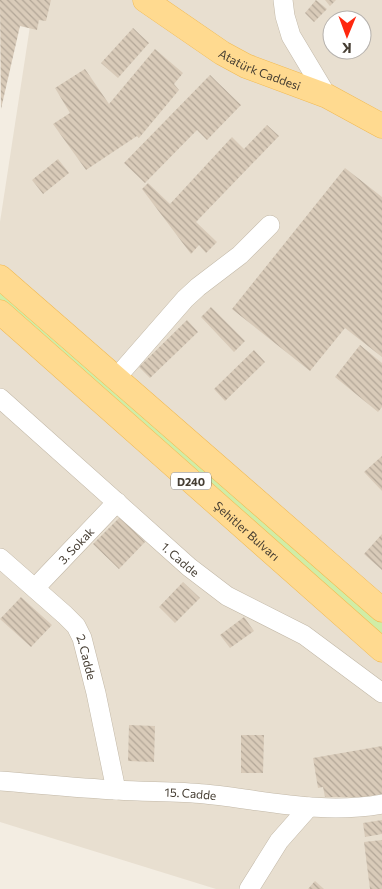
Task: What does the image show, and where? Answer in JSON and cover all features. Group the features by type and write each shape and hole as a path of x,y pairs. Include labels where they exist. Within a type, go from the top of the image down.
{"main road":[{"name":"Atatürk Caddesi","path":"145,0 222,53 246,66 327,96 382,126"},
{"name":"D240","path":"0,277 382,610"},
{"name":"Şehitler Bulvarı","path":"0,312 382,650"}],"street":[{"path":"283,0 285,16 291,36 327,96"},
{"path":"116,378 185,299 240,255 270,225"},
{"name":"1. Cadde","path":"0,398 189,568 244,606 304,635 382,693"},
{"name":"3. Sokak","path":"35,588 117,502"},
{"name":"2. Cadde","path":"0,558 76,626 82,638 96,693 116,790"},
{"name":"15. Cadde","path":"0,781 200,794 309,807 350,808 382,804"},
{"path":"249,889 279,841 309,807"}],"shaded area":[{"path":"34,0 382,0 382,889 216,889 0,822 0,222"}],"green space":[{"path":"0,288 382,623 382,636 0,301"}],"building":[{"path":"0,0 51,0 46,21 39,20 37,30 20,26 1,109"},
{"path":"316,0 327,9 322,10 322,14 314,22 305,13"},
{"path":"325,0 336,0 330,6"},
{"path":"133,28 149,43 118,78 101,63"},
{"path":"155,49 183,73 174,84 179,90 139,138 137,136 86,170 53,124 70,113 55,88 85,69 109,104"},
{"path":"210,75 241,105 207,140 197,130 145,183 124,163"},
{"path":"267,125 279,136 196,222 217,242 206,253 199,245 191,254 142,189 148,183 170,204 232,137 244,149"},
{"path":"58,159 69,173 43,194 32,180"},
{"path":"345,168 382,197 382,357 345,328 310,371 232,309"},
{"path":"211,307 245,341 234,352 201,317"},
{"path":"187,320 198,332 150,378 139,367"},
{"path":"360,345 382,363 382,407 378,412 335,377"},
{"path":"254,350 265,362 225,401 214,389"},
{"path":"382,456 382,491 364,472"},
{"path":"120,517 145,542 119,569 93,544"},
{"path":"382,534 382,570 364,554"},
{"path":"183,582 200,598 175,623 159,607"},
{"path":"21,597 52,625 31,647 0,619"},
{"path":"244,617 254,631 230,648 220,635"},
{"path":"129,725 155,726 154,762 128,761"},
{"path":"241,735 264,735 263,773 241,773"},
{"path":"382,746 382,794 363,797 325,797 323,787 318,788 313,758"},
{"path":"382,820 382,834 365,837 363,823"},
{"path":"382,840 382,889 370,889 364,842"},
{"path":"315,881 324,889 308,889"}]}
